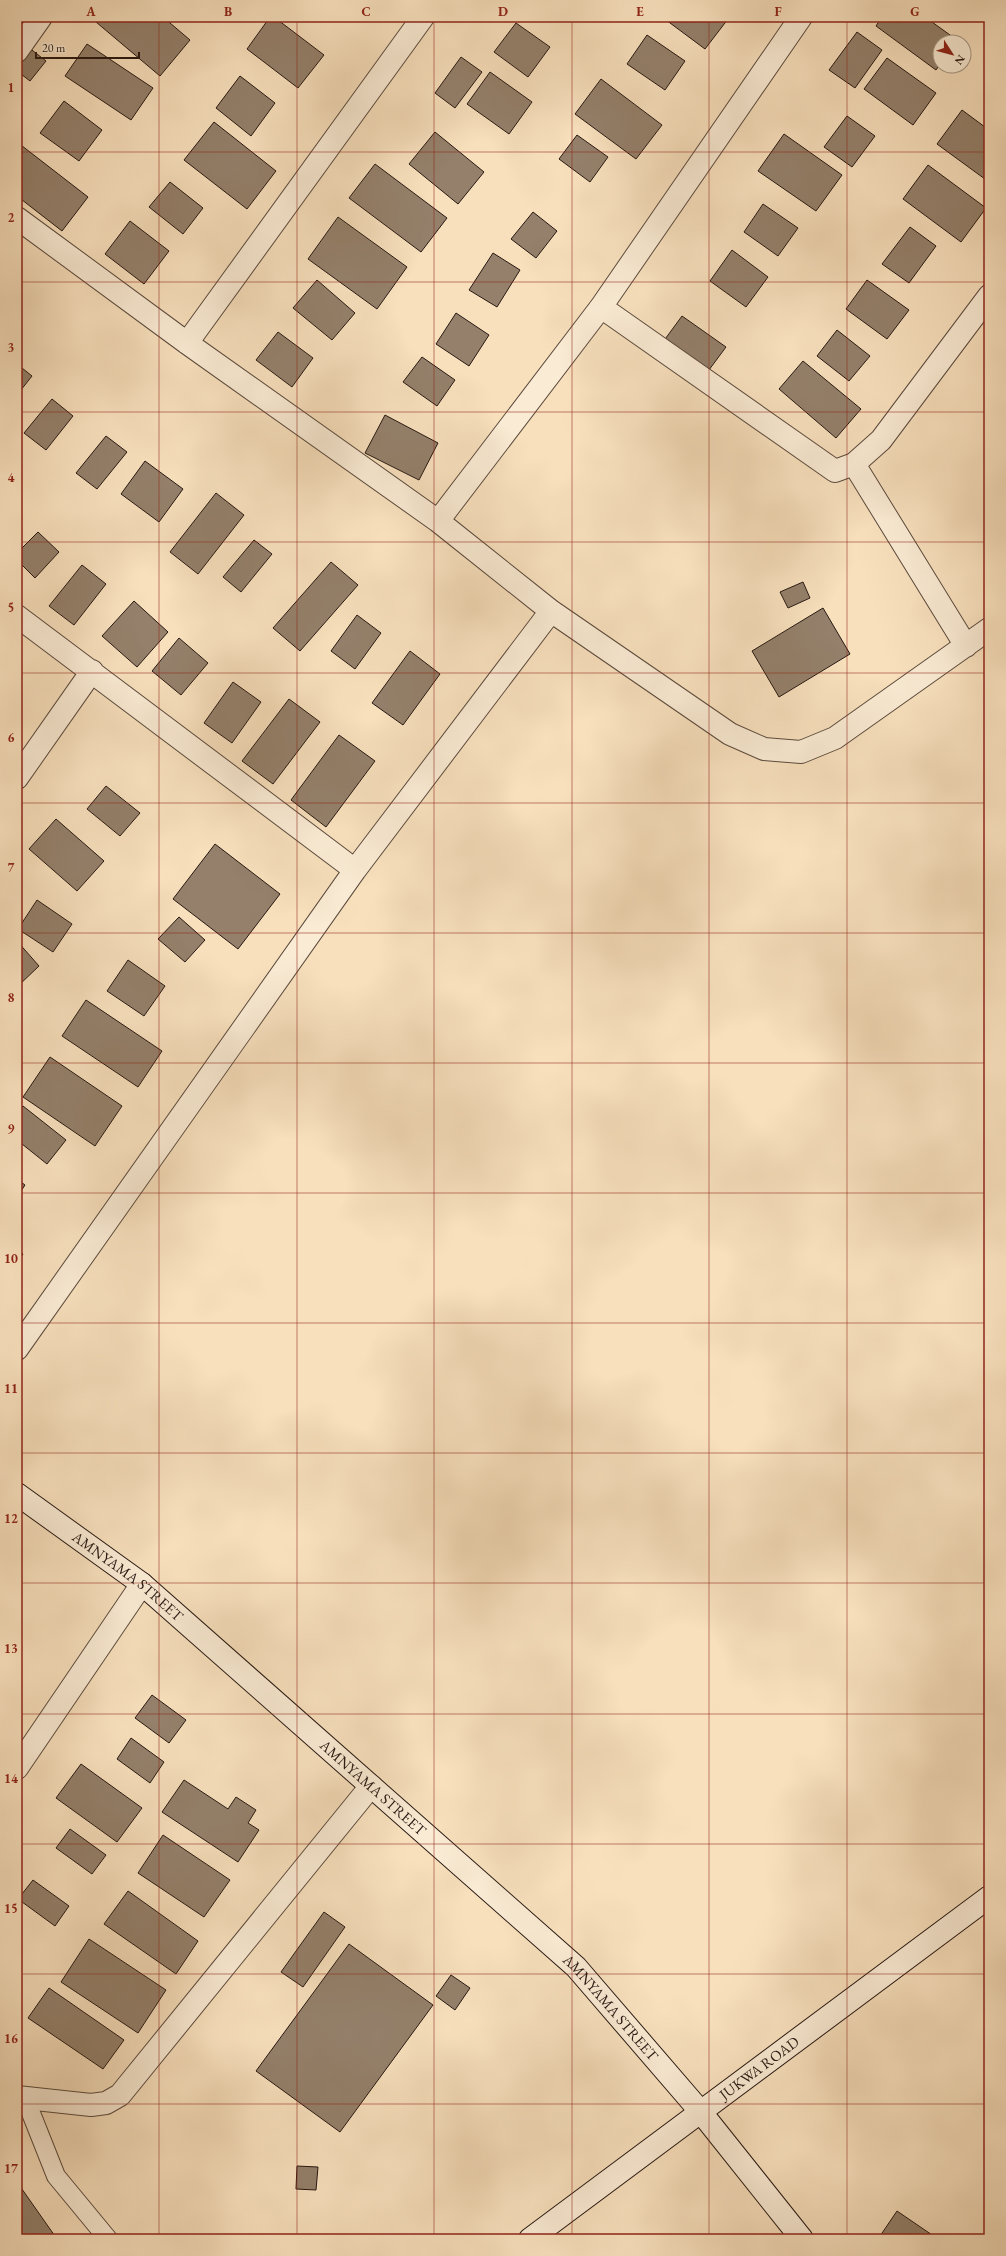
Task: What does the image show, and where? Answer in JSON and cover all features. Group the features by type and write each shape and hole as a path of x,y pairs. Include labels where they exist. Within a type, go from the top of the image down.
{"street":[{"path":"17,51 41,17"},
{"path":"187,343 423,17"},
{"path":"438,521 601,307 801,17"},
{"path":"17,218 187,343 438,521 551,611 730,734 764,748 800,752 835,738 989,629"},
{"path":"601,307 835,471 854,464 880,440 989,296"},
{"path":"854,464 966,646"},
{"path":"17,1348 355,870 551,611"},
{"path":"17,616 355,870"},
{"path":"17,778 92,671"},
{"name":"AMNYAMA STREET","path":"17,1494 142,1584 576,1968 700,2111 802,2239"},
{"path":"17,1768 142,1584"},
{"path":"21,2098 91,2105 106,2102 120,2095 371,1786"},
{"name":"JUKWA ROAD","path":"530,2239 989,1897"}],"lane":[{"path":"21,2098 56,2176 108,2239"}],"building":[{"path":"100,17 163,17 190,40 160,76 96,22"},
{"path":"270,17 274,17 324,55 298,88 247,49"},
{"path":"662,17 726,17 728,19 705,49"},
{"path":"882,17 925,17 949,34 932,34 932,67 876,26"},
{"path":"516,23 550,47 528,77 494,52"},
{"path":"857,32 882,50 855,88 829,70"},
{"path":"647,35 685,61 665,90 627,64"},
{"path":"87,44 153,88 131,120 65,76"},
{"path":"28,47 46,61 30,81 17,71 17,61"},
{"path":"461,57 482,72 455,108 435,93"},
{"path":"887,58 936,93 913,125 864,89"},
{"path":"490,72 532,102 509,134 467,104"},
{"path":"240,76 275,103 251,136 216,108"},
{"path":"601,79 662,125 636,159 575,114"},
{"path":"64,101 102,130 79,161 40,133"},
{"path":"962,110 989,130 989,182 937,144"},
{"path":"847,116 875,136 852,167 824,147"},
{"path":"214,122 276,171 247,209 184,160"},
{"path":"435,132 484,172 458,204 409,164"},
{"path":"784,134 842,175 816,211 758,171"},
{"path":"577,135 608,157 590,182 559,159"},
{"path":"17,142 88,197 62,231 17,196"},
{"path":"375,164 447,218 421,252 349,198"},
{"path":"928,165 986,208 961,242 903,199"},
{"path":"170,182 203,208 183,234 149,207"},
{"path":"763,204 798,228 778,256 744,232"},
{"path":"533,212 557,231 536,258 511,239"},
{"path":"338,217 407,267 377,309 308,259"},
{"path":"130,221 169,251 144,284 105,254"},
{"path":"910,227 936,246 909,283 882,264"},
{"path":"732,250 768,277 746,307 710,281"},
{"path":"493,253 520,270 497,307 469,290"},
{"path":"317,280 355,313 332,340 293,308"},
{"path":"867,280 909,310 887,339 846,309"},
{"path":"456,313 489,335 469,366 436,344"},
{"path":"682,316 726,347 703,378 660,346"},
{"path":"837,330 870,356 849,381 817,356"},
{"path":"278,332 313,358 292,387 256,360"},
{"path":"422,357 455,380 437,406 403,382"},
{"path":"803,361 861,409 836,438 779,389"},
{"path":"17,364 32,376 17,395"},
{"path":"52,399 73,416 46,450 24,433"},
{"path":"385,415 438,443 419,480 365,453"},
{"path":"106,436 127,452 97,489 76,473"},
{"path":"145,461 183,489 159,522 121,494"},
{"path":"216,493 244,515 198,574 170,552"},
{"path":"38,532 59,552 35,578 17,560 17,553"},
{"path":"254,540 272,554 241,592 223,577"},
{"path":"331,562 358,585 300,651 273,628"},
{"path":"82,565 106,584 74,625 49,606"},
{"path":"803,582 810,598 788,608 780,592"},
{"path":"134,601 168,632 137,667 102,636"},
{"path":"823,608 850,654 779,697 752,651"},
{"path":"357,615 381,633 355,669 331,651"},
{"path":"179,638 208,663 181,695 152,671"},
{"path":"410,651 440,674 403,725 372,703"},
{"path":"233,682 261,702 232,743 204,723"},
{"path":"289,699 320,722 273,784 242,761"},
{"path":"339,735 375,761 326,827 291,800"},
{"path":"106,786 140,813 120,836 87,809"},
{"path":"56,819 104,861 77,891 29,849"},
{"path":"215,844 280,894 238,949 173,899"},
{"path":"37,900 72,924 53,952 18,929"},
{"path":"179,917 205,940 185,962 158,939"},
{"path":"17,941 39,966 17,987"},
{"path":"128,960 165,986 144,1016 107,991"},
{"path":"86,1000 162,1051 138,1087 62,1036"},
{"path":"50,1057 122,1106 95,1146 23,1097"},
{"path":"23,1106 66,1140 47,1164 17,1140 17,1113"},
{"path":"17,1179 25,1185 17,1197"},
{"path":"17,1249 23,1254 17,1263"},
{"path":"152,1695 186,1720 169,1743 135,1718"},
{"path":"131,1738 164,1762 150,1783 117,1759"},
{"path":"81,1764 142,1808 117,1842 56,1798"},
{"path":"184,1780 228,1809 236,1797 256,1810 248,1823 259,1830 238,1862 162,1812"},
{"path":"70,1829 106,1855 92,1874 56,1848"},
{"path":"163,1835 230,1880 204,1917 138,1873"},
{"path":"33,1880 69,1906 55,1926 18,1899"},
{"path":"128,1891 198,1941 176,1974 104,1924"},
{"path":"324,1912 345,1927 303,1987 281,1972"},
{"path":"89,1939 166,1990 138,2033 61,1982"},
{"path":"349,1944 433,2005 340,2132 256,2071"},
{"path":"451,1975 470,1988 455,2010 436,1996"},
{"path":"49,1988 124,2040 103,2069 28,2018"},
{"path":"297,2166 318,2167 316,2190 296,2189"},
{"path":"17,2182 57,2239 17,2239"},
{"path":"897,2211 938,2239 878,2239"}]}
